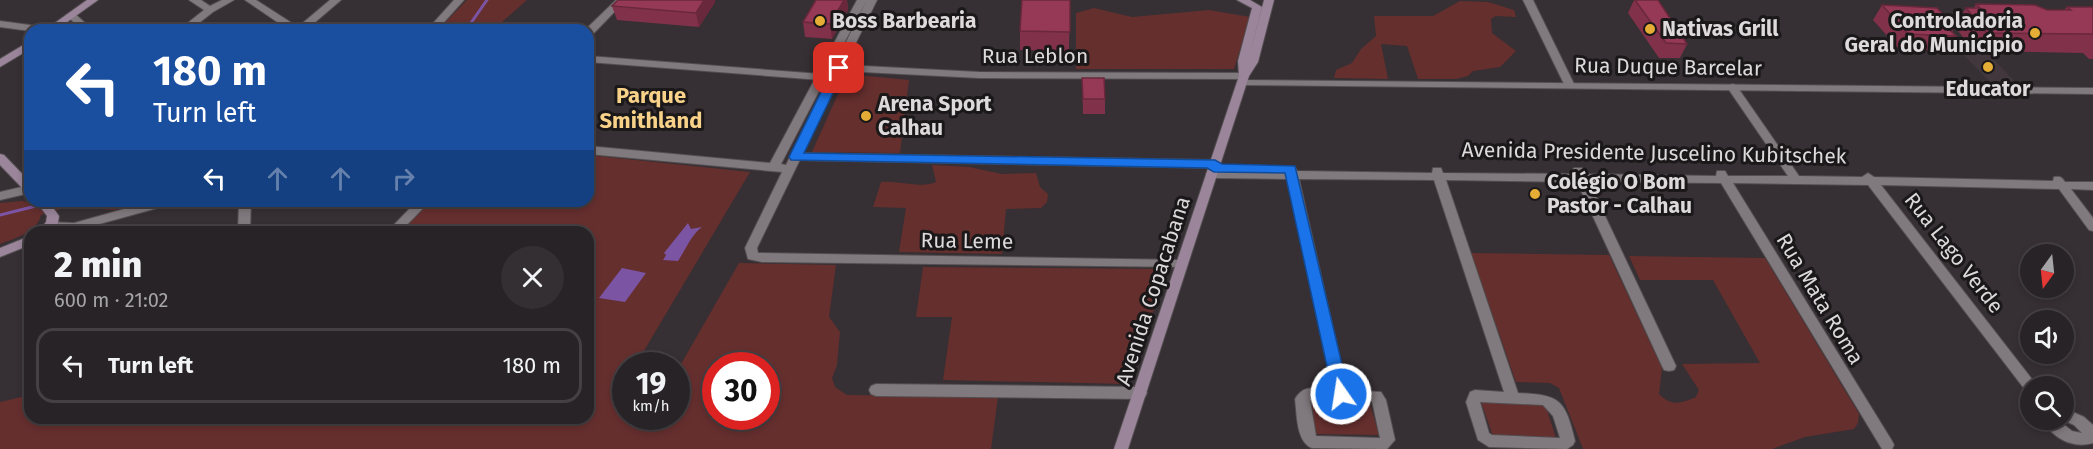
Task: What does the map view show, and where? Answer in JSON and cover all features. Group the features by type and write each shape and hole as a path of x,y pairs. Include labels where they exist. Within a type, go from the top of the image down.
{"main road":[{"path":"57,24 93,0"},
{"name":"Avenida Copacabana","path":"1242,0 1257,7 1243,61 1243,80"},
{"name":"Avenida Copacabana","path":"1121,449 1243,80 1253,62 1269,0"},
{"path":"0,64 24,48"},
{"path":"0,158 24,183"},
{"path":"48,207 53,212 51,226"},
{"path":"0,253 24,243"}],"street":[{"path":"194,0 210,10"},
{"path":"192,24 210,10 229,0"},
{"path":"250,0 288,24"},
{"path":"306,24 336,0"},
{"path":"437,24 459,0"},
{"path":"594,27 621,0"},
{"path":"773,168 862,0"},
{"path":"594,151 790,170 872,0"},
{"path":"1528,0 1570,86"},
{"path":"71,15 81,24"},
{"path":"0,24 24,27"},
{"path":"594,59 821,77 837,73"},
{"name":"Rua Leblon","path":"826,67 837,73 1243,80"},
{"name":"Rua Duque Barcelar","path":"1243,80 2093,91"},
{"path":"1732,87 1793,177"},
{"name":"Avenida Presidente Juscelino Kubitschek","path":"796,157 1291,172 2093,181"},
{"name":"Rua Leme","path":"790,170 751,248 752,256 762,258 1182,264"},
{"path":"1291,172 1341,394"},
{"path":"1438,173 1513,398"},
{"path":"1580,175 1669,366"},
{"name":"Rua Mata Roma","path":"1722,176 1887,445"},
{"name":"Rua Lago Verde","path":"1868,177 2022,376"},
{"path":"2059,181 2093,227"},
{"name":"Avenida Presidente Juscelino Kubitschek","path":"2059,181 2093,186"},
{"path":"0,196 24,190"},
{"path":"86,226 148,207"},
{"path":"244,226 245,207"},
{"path":"399,226 418,207"},
{"path":"876,390 1140,393"},
{"path":"1306,394 1373,394 1379,399 1388,440 1384,444 1362,446 1315,443 1308,437 1302,398 1306,394"},
{"path":"1475,396 1545,399 1556,406 1568,441 1560,446 1515,446 1495,443 1483,436 1473,402 1475,396"},
{"path":"2059,430 2074,439 2089,438 2091,432 2088,428 2074,420"}],"shaded area":[{"path":"467,0 527,0 500,24 444,24"},
{"path":"1460,1 1488,2 1514,10 1516,17 1496,16 1491,19 1492,33 1516,51 1500,67 1473,71 1468,76 1456,79 1418,79 1407,46 1381,44 1388,79 1334,78 1336,70 1352,63 1361,49 1376,36 1374,16 1433,16"},
{"path":"1094,8 1132,17 1209,10 1250,17 1234,69 1076,69 1076,13"},
{"name":"Educator","path":"1960,51 1986,51 2016,83 1990,82"},
{"name":"Arena Sport Calhau","path":"847,74 909,80 900,153 812,152"},
{"path":"594,156 750,172 643,352 612,352 612,430 690,430 690,352 688,352 739,263 836,265 829,317 840,332 837,365 832,378 835,387 847,395 998,397 991,449 0,449 0,402 24,396 24,424 594,424 594,226 407,226 425,207 594,207"},
{"path":"932,165 969,167 1002,174 1036,173 1040,187 1048,194 1047,202 1041,208 1006,209 1002,254 899,252 906,208 873,207 881,182 931,184 936,182"},
{"path":"21,201 24,201 24,207 68,207 41,215 35,226 24,226 24,234 0,244 0,203"},
{"path":"68,207 126,207 115,210"},
{"path":"688,223 691,229 702,227 692,238 678,261 663,260 666,255 664,253"},
{"path":"1471,253 1609,255 1662,368 1659,394 1668,401 1677,403 1696,397 1699,390 1682,364 1760,363 1713,280 1640,280 1629,256 1765,258 1859,414 1858,423 1854,429 1805,437 1772,449 1583,449 1559,388 1550,383 1516,382"},
{"path":"923,267 1158,269 1166,276 1127,384 943,380 952,317 916,317"},
{"path":"622,268 646,273 625,302 599,298"},
{"path":"1308,400 1369,401 1379,435 1315,434"},
{"path":"1481,402 1545,404 1556,438 1493,436"}],"building":[{"path":"618,0 704,0 696,13 612,6"},
{"path":"816,0 844,0 830,24 803,22"},
{"path":"1022,0 1070,0 1070,32 1020,31"},
{"path":"1635,0 1658,0 1687,44 1666,43"},
{"path":"1976,4 2035,5 2047,10 2093,7 2093,34 1987,33 1966,8 1980,8"},
{"path":"1882,5 1937,8 1955,27 1949,29 1956,36 1908,34"},
{"path":"1082,78 1104,78 1105,99 1083,99"}],"waterway":[{"path":"470,24 487,0"},
{"path":"0,215 32,207"}],"place":[{"name":"Boss Barbearia","path":"820,21"},
{"name":"Nativas Grill","path":"1650,29"},
{"name":"Controladoria Geral do Município","path":"2035,33"},
{"name":"Educator","path":"1988,67"},
{"name":"Arena Sport Calhau","path":"866,116"},
{"name":"Colégio O Bom Pastor - Calhau","path":"1535,194"}],"district":[{"name":"Parque Smithland","path":"651,108"}],"route":[{"path":"839,68 796,157 1215,164 1214,168 1291,169 1341,394"}]}
